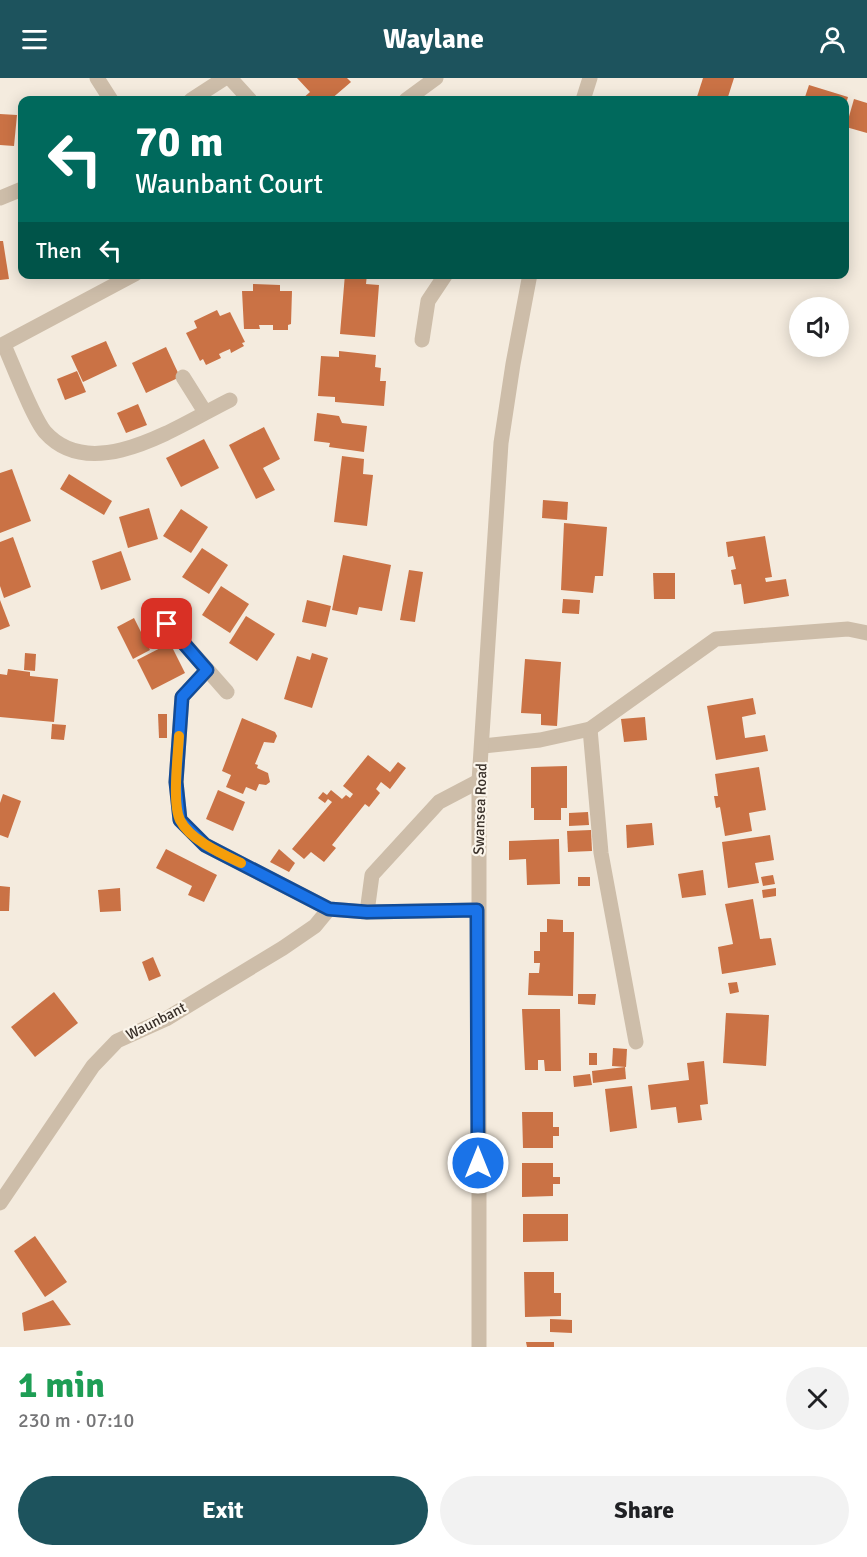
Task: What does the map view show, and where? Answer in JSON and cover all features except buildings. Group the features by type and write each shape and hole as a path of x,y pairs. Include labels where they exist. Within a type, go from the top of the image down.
{"street":[{"path":"97,78 108,96"},
{"path":"197,96 225,78"},
{"path":"230,78 246,96"},
{"path":"411,96 436,78"},
{"path":"584,96 590,78"},
{"path":"0,198 18,191"},
{"path":"126,279 2,346 44,431 61,446 87,454 116,453 142,444 230,400"},
{"path":"422,340 428,302 443,279"},
{"name":"Swansea Road","path":"479,1347 477,910 479,781 501,443 529,279"},
{"path":"183,377 205,412"},
{"path":"167,624 227,692"},
{"path":"483,746 540,740 590,729 716,639 848,629 867,633"},
{"path":"207,670 182,697 176,782 180,820 205,845 329,909 367,912 477,910"},
{"path":"590,729 601,854 636,1042"},
{"path":"367,912 372,875 439,802 479,781"},
{"name":"Waunbant","path":"0,1203 93,1066 117,1041 166,1019 283,948 315,926 329,909"}],"slow traffic":[{"path":"179,736 176,782 180,820 205,845 241,863"}],"route":[{"path":"167,624 207,670 182,697 176,782 180,820 205,845 329,909 367,912 477,910 478,1163"}]}
